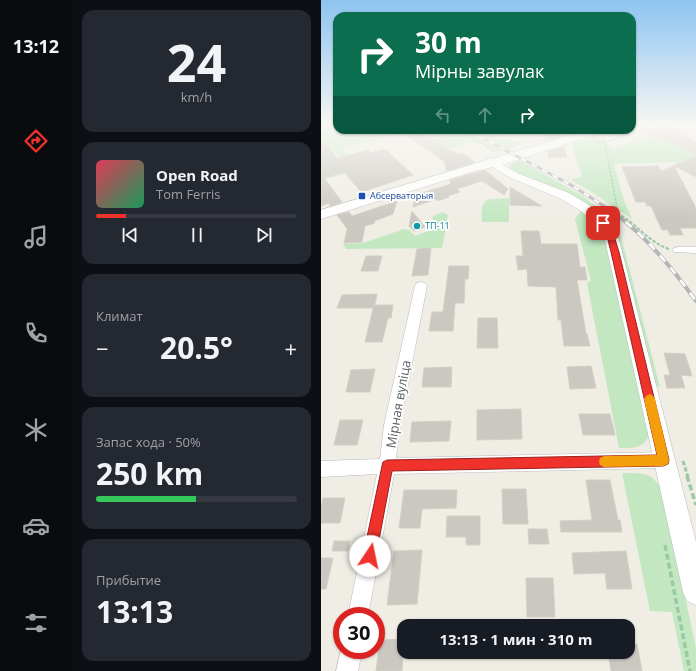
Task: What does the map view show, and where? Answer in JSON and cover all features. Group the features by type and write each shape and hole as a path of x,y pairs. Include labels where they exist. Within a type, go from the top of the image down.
{"main road":[{"path":"321,215 511,156"}],"street":[{"path":"491,162 515,176 575,202 596,216 607,230 615,252 663,460 696,592"},
{"path":"678,250 696,250"},
{"name":"Мірная вуліца","path":"360,607 387,466 392,425 421,286"},
{"path":"321,469 387,466 663,460"},
{"path":"347,671 349,659"}],"path":[{"path":"485,156 491,162"},
{"path":"607,156 616,198 620,229"},
{"path":"617,213 630,220 660,246 678,250"},
{"path":"663,539 690,671"}],"green space":[{"path":"340,156 351,156 367,168 321,180 321,178 349,171 345,162"},
{"path":"576,156 695,156 677,164 673,162 614,164 623,198 632,219 592,192 571,180 582,176"},
{"path":"519,160 581,195 617,221 660,387 655,385 615,233 606,220 511,170 509,165"},
{"path":"509,198 509,222 482,222 483,205 490,199"},
{"path":"581,211 597,225 605,241 649,434 644,443 637,447 619,448 587,283 591,281 575,219"},
{"path":"443,212 448,215 442,248 346,249 343,244 363,243 404,229 409,230 415,236 439,227 432,218"},
{"path":"622,473 647,475 656,481 663,494 696,648 696,671 684,671 672,612 650,611"}],"building":[{"path":"321,156 336,156 338,158 344,156 393,156 413,175 361,192 344,172 324,178 342,202 330,206 329,203 321,206"},
{"path":"437,156 467,156 475,162 447,171 444,161"},
{"path":"549,156 567,157 549,157"},
{"path":"696,156 696,177 674,166 696,208 696,228 680,228 683,235 670,235 668,230 662,230 651,206 647,206 645,202 636,202 622,167 658,166 661,171"},
{"path":"485,170 508,189 504,195 482,181 457,189 460,192 448,196 449,197 438,201 437,199 413,207 415,195 451,184 450,180"},
{"path":"510,187 542,206 510,205"},
{"path":"397,201 393,214 365,226 362,242 344,243 348,230 337,215 349,212 352,216"},
{"path":"412,211 425,227 414,231 409,226"},
{"path":"521,231 539,231 541,244 577,244 580,267 585,267 587,280 577,280 586,334 590,346 564,346 561,320 558,320 556,287 528,286 527,269 518,270 516,256 523,256"},
{"path":"431,248 428,275 412,276 417,249"},
{"path":"366,256 382,256 378,271 361,271"},
{"path":"449,266 469,266 468,279 465,279 464,303 455,303 453,331 429,331 432,312 443,312"},
{"path":"377,294 374,308 337,308 342,295"},
{"path":"374,305 393,305 391,318 388,318 382,342 365,342"},
{"path":"478,318 497,318 498,348 477,348"},
{"path":"664,353 685,354 692,376 681,375 685,388 667,388 664,375 670,375"},
{"path":"591,366 596,388 570,389 567,367"},
{"path":"452,367 451,387 422,387 424,368"},
{"path":"375,369 370,392 346,392 351,370"},
{"path":"521,409 522,439 477,440 477,410"},
{"path":"579,414 610,414 615,435 583,435"},
{"path":"340,420 363,420 357,445 334,445"},
{"path":"451,421 449,441 410,442 412,422"},
{"path":"586,480 610,480 622,532 561,532 560,521 592,520"},
{"path":"502,489 526,489 528,524 503,524"},
{"path":"404,490 457,490 456,508 422,509 420,528 399,528"},
{"path":"323,498 345,498 340,523 321,523 321,507"},
{"path":"447,516 480,516 480,545 466,545 466,537 446,537"},
{"path":"528,529 547,529 549,544 529,544"},
{"path":"334,541 350,541 348,551 332,551"},
{"path":"422,550 417,604 387,605 394,551"},
{"path":"626,551 632,589 607,589 605,573 574,574 572,553"},
{"path":"321,558 333,558 326,589 321,589"},
{"path":"526,578 553,578 555,617 527,617"},
{"path":"397,639 397,659 403,659 402,671 376,671 378,659 385,659 385,640"},
{"path":"635,644 637,644 642,671 611,671 609,659 635,659"}],"railway":[{"path":"517,156 571,185 615,213"},
{"path":"613,212 648,242 696,301"}],"slow traffic":[{"path":"604,462 663,460 650,399"}],"place":[{"name":"Абсерваторыя","path":"362,196"},
{"name":"ТП-11","path":"417,226"}],"route":[{"path":"370,556 387,466 663,460 612,240 603,223"}]}
